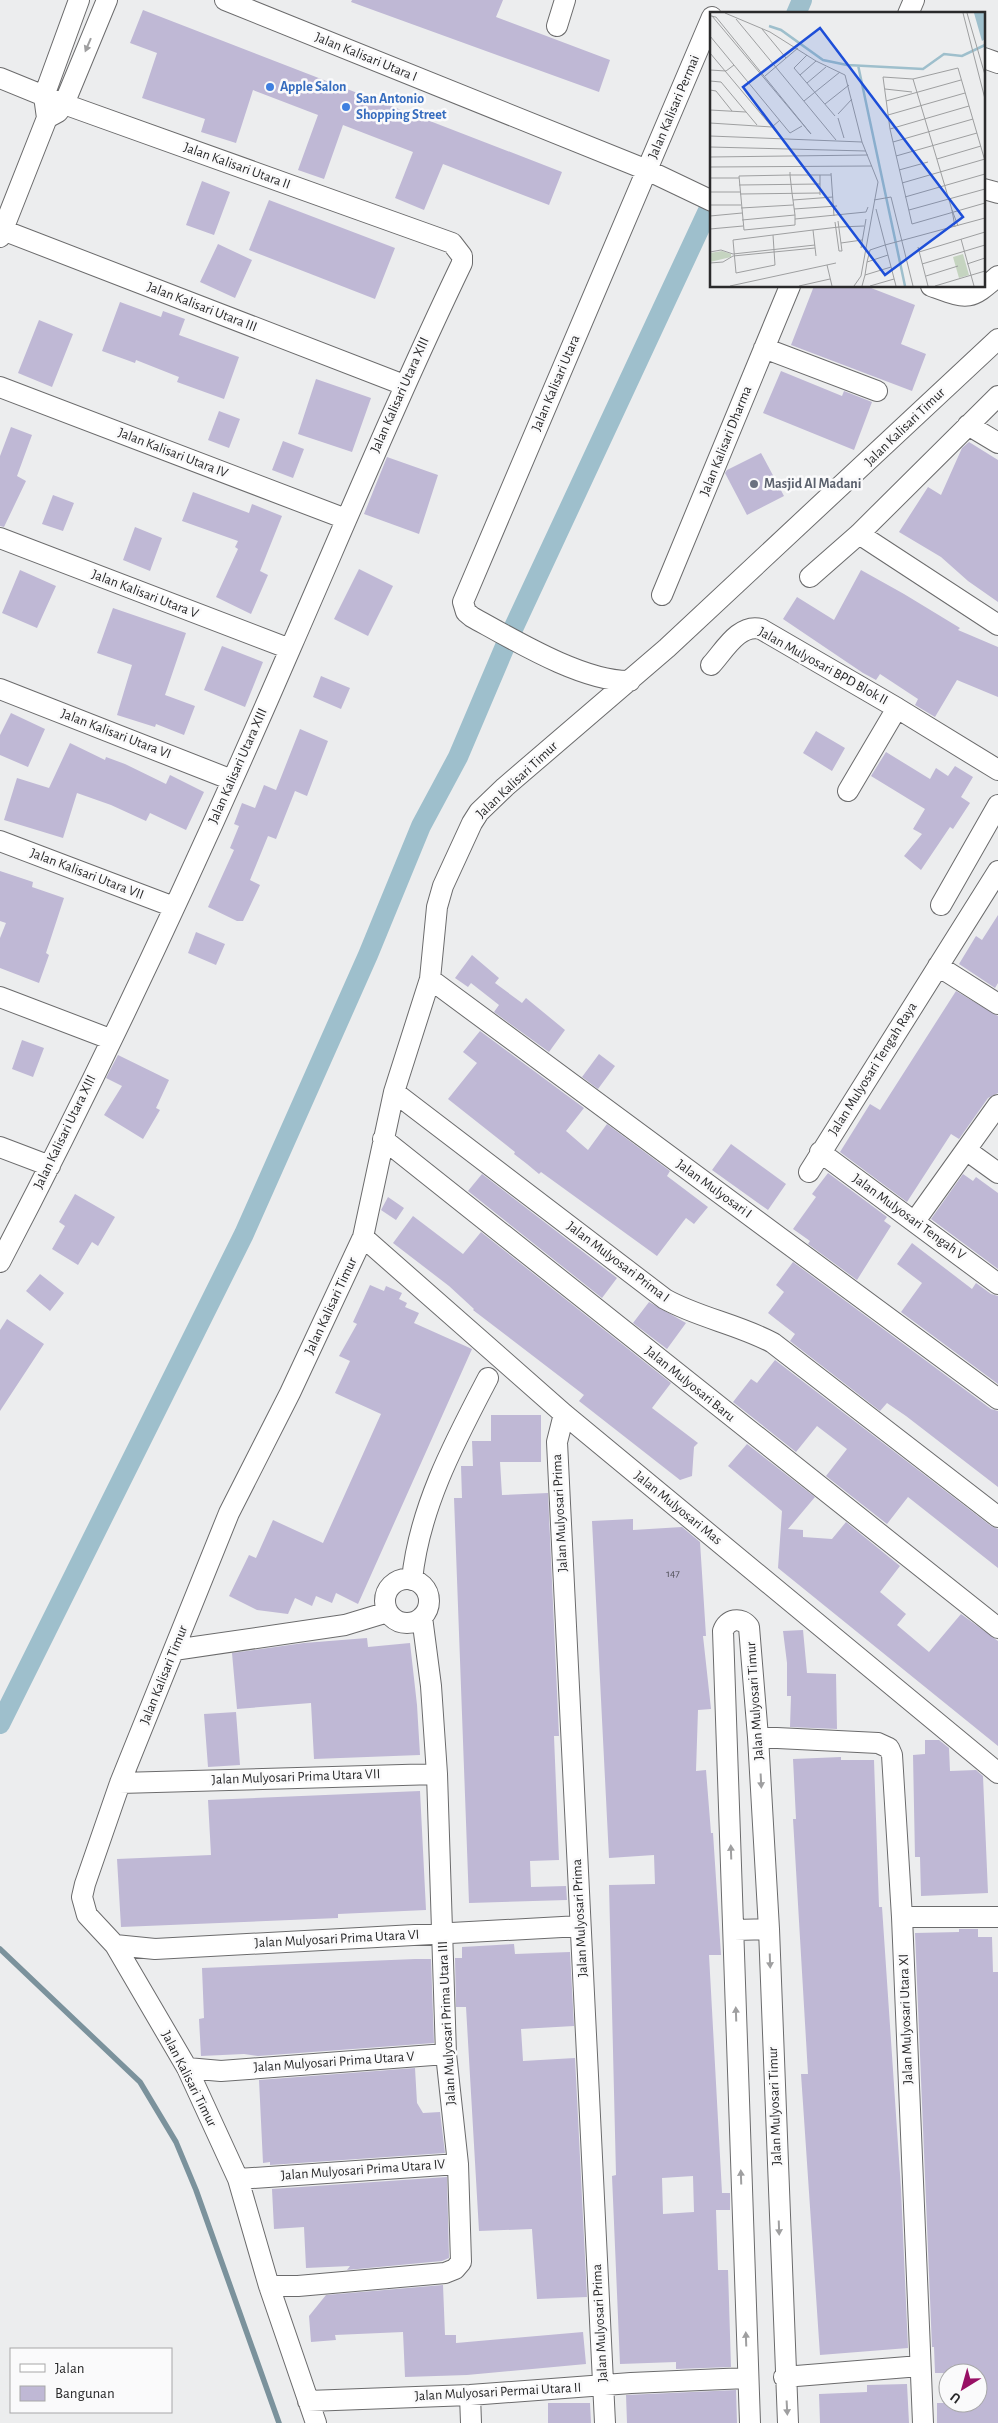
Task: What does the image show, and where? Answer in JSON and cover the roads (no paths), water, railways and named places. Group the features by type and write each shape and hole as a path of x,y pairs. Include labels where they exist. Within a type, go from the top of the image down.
{"street":[{"path":"1,232 48,118 44,96 79,0"},
{"path":"48,118 58,112 64,104 107,0"},
{"name":"Jalan Kalisari Utara I","path":"225,0 651,172 710,200"},
{"path":"556,26 566,0"},
{"name":"Jalan Kalisari Permai","path":"713,12 719,0"},
{"path":"909,12 914,0"},
{"name":"Jalan Kalisari Permai","path":"651,172 710,20"},
{"path":"986,59 998,63"},
{"name":"Jalan Kalisari Utara II","path":"0,78 64,104 452,243 459,249 462,263"},
{"name":"Jalan Kalisari Utara","path":"630,681 596,677 497,631 466,612 463,602 651,172"},
{"path":"986,190 998,194"},
{"name":"Jalan Kalisari Utara III","path":"1,232 404,385"},
{"name":"Jalan Kalisari Utara XIII","path":"0,1262 50,1166 174,907 290,649 404,385 462,263"},
{"path":"986,286 998,276"},
{"name":"Jalan Kalisari Dharma","path":"662,595 789,288"},
{"path":"937,288 960,296 974,296 984,288"},
{"name":"Jalan Kalisari Timur","path":"316,2423 269,2286 238,2179 187,2068 115,1945 87,1915 82,1897 84,1884 120,1783 181,1649 229,1513 290,1393 363,1237 394,1092 430,980 439,900 443,886 472,824 480,812 505,787 630,681 858,472 998,339"},
{"path":"764,348 877,391"},
{"name":"Jalan Kalisari Utara IV","path":"0,387 346,519"},
{"path":"810,577 859,534 998,396"},
{"path":"968,425 998,443"},
{"path":"859,534 998,626"},
{"name":"Jalan Kalisari Utara V","path":"0,538 290,649"},
{"name":"Jalan Mulyosari BPD Blok II","path":"711,665 742,631 748,627 761,629 897,708 998,770"},
{"name":"Jalan Kalisari Utara VI","path":"0,689 232,780"},
{"name":"Jalan Mulyosari BPD Blok II","path":"848,791 897,708"},
{"path":"942,905 998,805"},
{"name":"Jalan Kalisari Utara VII","path":"0,841 174,907"},
{"path":"964,864 996,879"},
{"name":"Jalan Mulyosari Tengah Raya","path":"809,1172 938,966 996,879"},
{"path":"938,966 998,1004"},
{"name":"Jalan Mulyosari I","path":"430,980 998,1399"},
{"path":"0,997 110,1039"},
{"name":"Jalan Mulyosari Prima I","path":"394,1092 664,1299 687,1312 735,1326 772,1344 998,1517"},
{"path":"916,1221 998,1105"},
{"name":"Jalan Mulyosari Baru","path":"383,1139 998,1628"},
{"path":"0,1147 50,1166"},
{"path":"966,1150 998,1173"},
{"name":"Jalan Mulyosari Tengah V","path":"820,1152 916,1221 998,1284"},
{"name":"Jalan Mulyosari Mas","path":"363,1237 564,1414 998,1773"},
{"path":"412,1580 416,1547 451,1450 488,1378"},
{"name":"Jalan Mulyosari Prima","path":"564,1414 557,1442 605,2423"},
{"path":"400,1580 412,1580 420,1583 428,1596 428,1604 422,1617 408,1623 400,1622 388,1612 385,1600 390,1588 400,1580"},
{"path":"181,1649 345,1625 388,1612"},
{"name":"Jalan Mulyosari Prima Utara III","path":"269,2286 298,2286 445,2273 455,2269 461,2262 458,2164 446,2054 438,1774 431,1686 422,1617"},
{"name":"Jalan Mulyosari Timur","path":"750,2423 723,1631 726,1624 732,1620 743,1621 749,1627 758,1737 769,1929 784,2377 788,2423"},
{"name":"Jalan Mulyosari Utara XI","path":"758,1737 878,1743 889,1748 892,1755 902,1917 923,2423"},
{"name":"Jalan Mulyosari Prima Utara VII","path":"120,1783 438,1774"},
{"path":"902,1917 998,1917"},
{"name":"Jalan Mulyosari Prima Utara VI","path":"115,1945 155,1948 580,1926"},
{"path":"734,1930 769,1929"},
{"name":"Jalan Mulyosari Prima Utara V","path":"187,2068 221,2071 446,2054"},
{"name":"Jalan Mulyosari Prima Utara IV","path":"238,2179 458,2164"},
{"path":"784,2377 920,2366"},
{"name":"Jalan Mulyosari Permai Utara II","path":"308,2401 470,2395 747,2378"},
{"path":"470,2395 471,2423"}],"waterway":[{"path":"797,12 802,0"},
{"path":"0,1724 244,1234 368,955 421,826 458,757 506,644 710,206"},
{"path":"0,1949 140,2082 176,2142 196,2190 279,2423"}],"place":[{"name":"Apple Salon","path":"270,87"},
{"name":"San Antonio Shopping Street","path":"346,107"},
{"name":"Masjid Al Madani","path":"754,484"}]}
